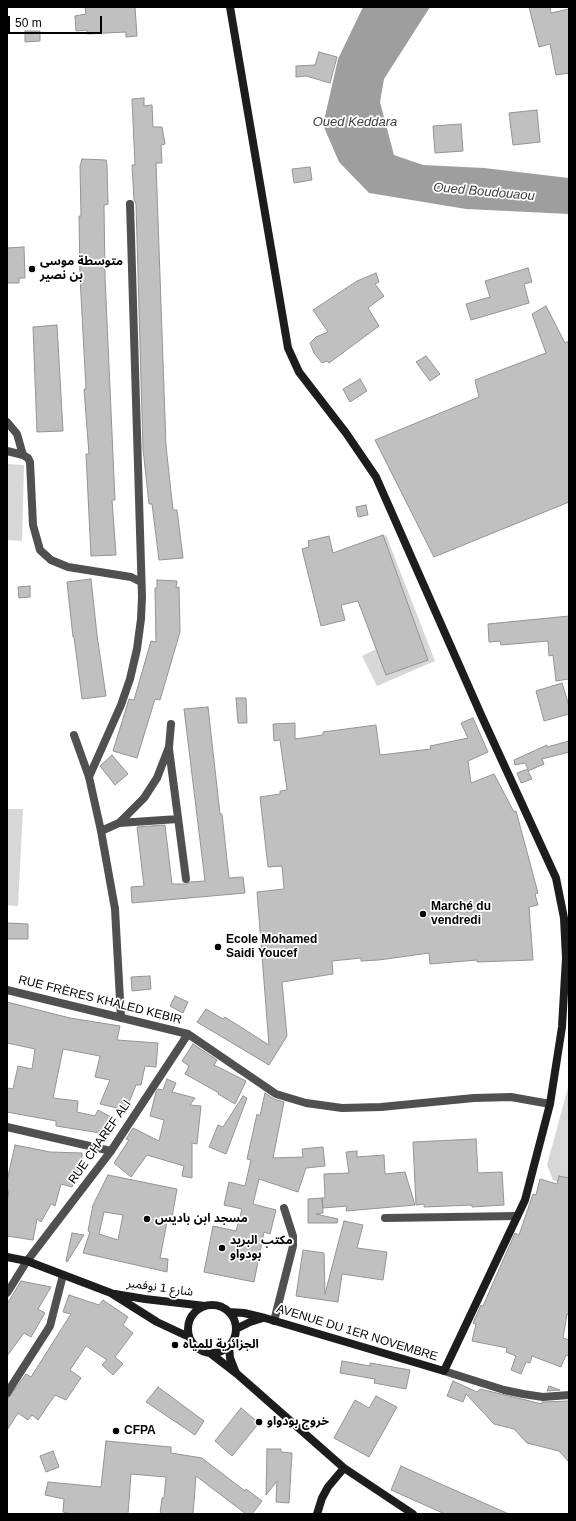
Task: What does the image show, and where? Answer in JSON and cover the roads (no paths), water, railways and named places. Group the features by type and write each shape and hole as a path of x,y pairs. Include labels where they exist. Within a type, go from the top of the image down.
{"main road":[{"path":"230,7 288,348 299,372 346,433 376,477 482,717 556,878 564,918 566,958 562,1027 550,1104 525,1200 444,1371"},
{"path":"7,1257 27,1261 111,1293 157,1322 190,1338"},
{"name":"شارع 1 نوفمبر","path":"111,1293 145,1299 206,1306"},
{"path":"210,1353 223,1350 229,1346 233,1341 236,1329 233,1317 229,1312 218,1306 206,1306 200,1308 191,1318 188,1331 190,1338 198,1348 210,1353 236,1373 344,1468 413,1514"},
{"name":"AVENUE DU 1ER NOVEMBRE","path":"229,1312 244,1313 265,1318 444,1371"},
{"name":"AVENUE DU 1ER NOVEMBRE","path":"236,1329 250,1322 265,1318"},
{"path":"229,1346 230,1358 236,1373"},
{"path":"317,1514 322,1498 328,1487 344,1468"}],"street":[{"path":"89,777 101,754 130,679 137,649 142,597 130,204"},
{"path":"7,422 16,434 24,455 30,462 33,525 40,550 51,560 68,567 131,577 141,582"},
{"path":"7,451 24,455"},
{"path":"119,823 144,798 157,778 168,747 171,724"},
{"path":"74,735 89,777 101,831 115,910 121,1018"},
{"path":"168,747 186,879"},
{"path":"101,831 119,823 178,819"},
{"name":"RUE FRÈRES KHALED KEBIR","path":"7,990 188,1034"},
{"path":"188,1034 276,1094 306,1103 342,1108 381,1107 474,1098 511,1097 550,1104"},
{"name":"RUE CHAREF ALI","path":"7,1293 27,1261 111,1151 188,1034"},
{"path":"7,1127 111,1151"},
{"path":"274,1321 292,1246 293,1236 284,1208"},
{"path":"385,1218 517,1216"},
{"path":"7,1393 50,1326 63,1275"},
{"path":"444,1371 504,1390 523,1394 543,1397 569,1395"}],"water":[{"name":"Oued Keddara","path":"363,7 430,7 384,79 380,102 394,155 423,165 484,168 569,178 569,214 466,209 369,193 339,162 323,125 338,59"}],"place":[{"name":"متوسطة موسى بن نصير","path":"32,269"},
{"name":"Marché du vendredi","path":"423,914"},
{"name":"Ecole Mohamed Saidi Youcef","path":"218,947"},
{"name":"مسجد ابن باديس","path":"147,1219"},
{"name":"مكتب البريد بودواو","path":"222,1248"},
{"name":"الجزائرية للمياه","path":"175,1345"},
{"name":"خروج بودواو","path":"259,1422"},
{"name":"CFPA","path":"116,1431"}],"water label":[{"name":"Oued Boudouaou","path":"484,192"}]}
